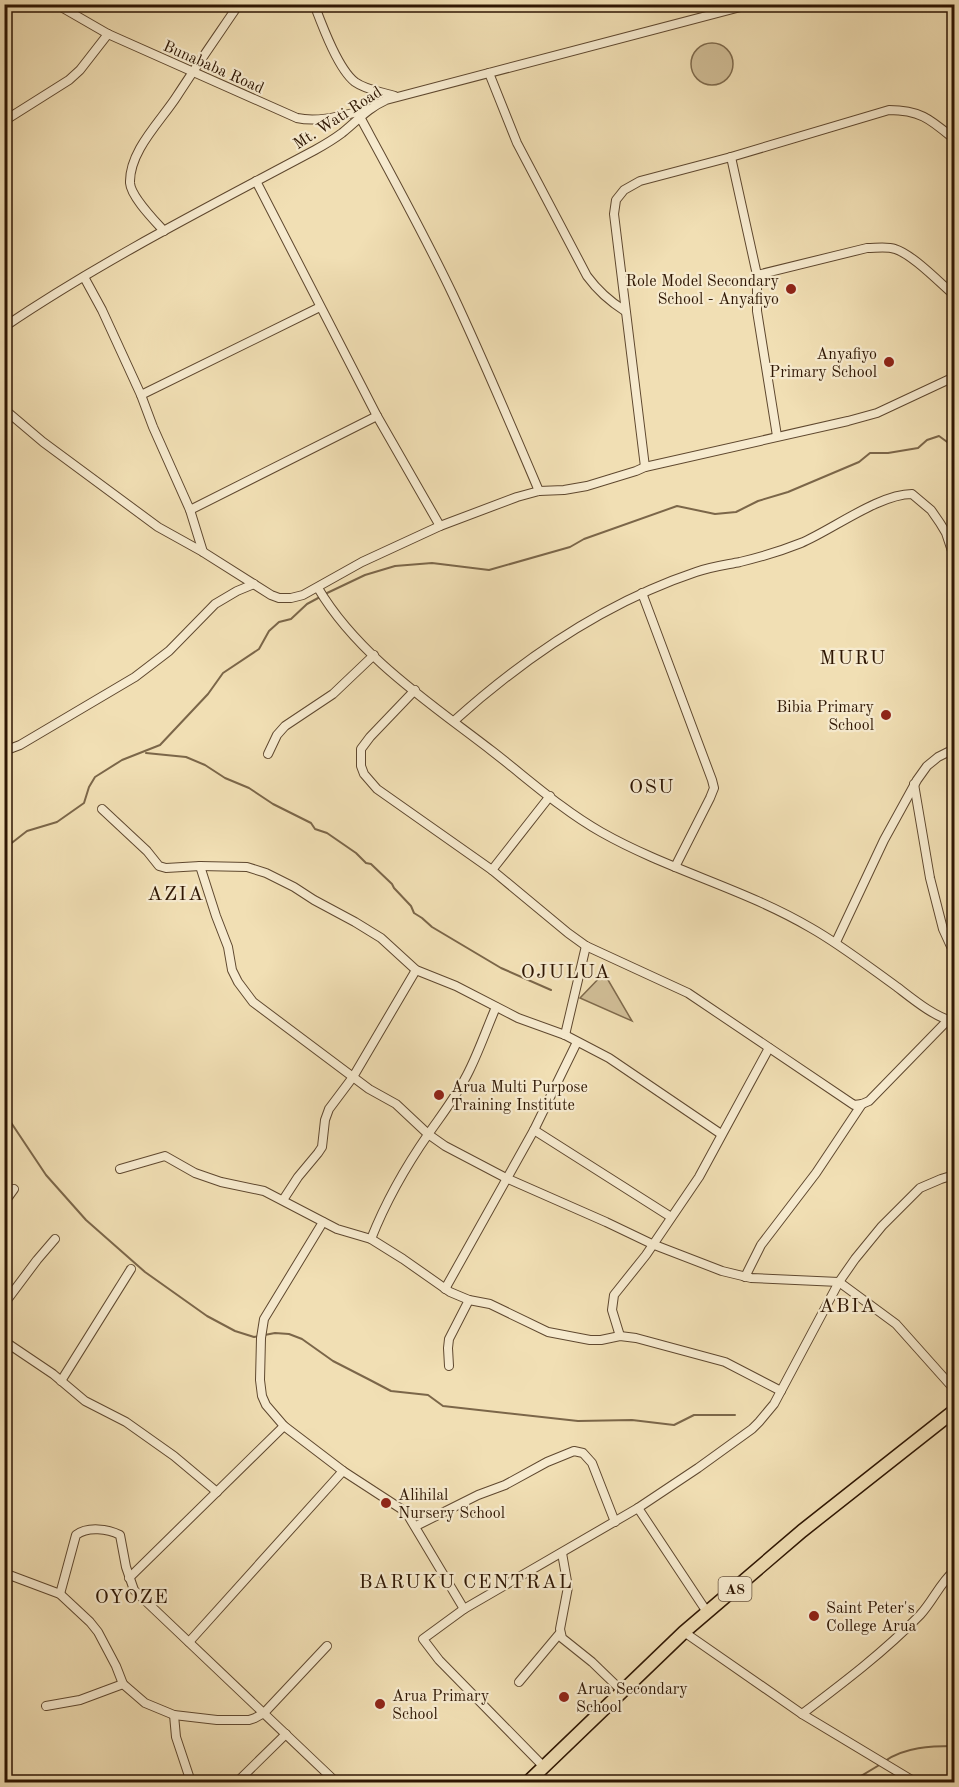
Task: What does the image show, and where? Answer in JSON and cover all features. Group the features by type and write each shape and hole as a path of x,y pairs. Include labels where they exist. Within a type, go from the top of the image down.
{"main road":[{"name":"A8","path":"528,1782 684,1632 802,1531 954,1411"}],"street":[{"name":"Bunababa Road","path":"56,4 108,34 297,118 306,120 342,116 368,110"},
{"path":"164,231 132,190 131,174 141,146 149,133 168,109 239,4"},
{"path":"314,4 329,42 348,75 357,84 395,96"},
{"name":"Mt. Wati Road","path":"4,327 37,304 164,231 318,149 341,134 368,110 395,96 752,4"},
{"path":"4,121 69,80 80,70 108,34"},
{"path":"489,73 517,143 586,276 608,300 625,310"},
{"path":"645,466 614,214 616,200 624,190 640,181 731,157 889,110 907,110 919,114 954,139"},
{"path":"360,117 452,292 539,491"},
{"path":"731,157 757,275 758,311 777,436"},
{"path":"256,181 376,416 440,526"},
{"path":"757,275 867,248 895,249 908,256 954,295"},
{"path":"84,277 102,310 141,395 190,510 203,552"},
{"path":"141,395 320,307"},
{"path":"4,409 43,442 158,527 279,598 291,598 318,588 362,562 440,526 517,497 539,491 587,486 645,466 777,436 805,432 877,413 954,377"},
{"path":"190,510 376,416"},
{"path":"454,721 503,678 592,619 642,593 696,572 757,558 792,546 904,494 912,494 931,510 946,533 954,558"},
{"path":"4,750 20,745 135,677 169,651 209,609 254,584"},
{"path":"318,588 330,609 346,629 374,655 550,796 601,832 809,926 836,942 919,1004 951,1021 869,1101 854,1105 688,993 586,946 492,870 377,789 364,774 361,757 364,743 415,690"},
{"path":"642,593 714,788 701,819 675,867"},
{"path":"268,754 277,735 285,726 333,694 374,655"},
{"path":"836,942 880,848 914,784 927,766 954,748"},
{"path":"914,784 930,878 943,929 954,952"},
{"path":"492,870 550,796"},
{"path":"102,809 147,851 159,866 166,868 247,867 294,886 381,938 416,970 456,986 518,1018 565,1035 609,1058 722,1134"},
{"path":"200,866 228,947 232,970 253,1002 369,1089 396,1104 428,1134 445,1146 506,1178 652,1244 722,1271 745,1277 839,1282 896,1324 954,1389"},
{"path":"565,1035 586,946"},
{"path":"283,1200 322,1147 325,1120 329,1109 353,1077 416,970"},
{"path":"371,1239 399,1180 469,1072 496,1007"},
{"path":"445,1289 534,1130 577,1042"},
{"path":"620,1336 612,1310 614,1294 637,1267 699,1177 769,1048"},
{"path":"745,1277 761,1245 816,1173 862,1104"},
{"path":"534,1130 671,1217"},
{"path":"120,1169 165,1156 195,1173 221,1182 264,1191 322,1222 371,1239 403,1258 445,1289 469,1300 490,1305 548,1332 590,1340 620,1336 636,1338 725,1362 781,1391"},
{"path":"544,1767 439,1660 423,1639 464,1610 638,1508 752,1429 767,1413 781,1391 839,1282 855,1259 882,1226 920,1188 954,1175"},
{"path":"4,1203 14,1190"},
{"path":"322,1222 264,1319 260,1380 262,1396 266,1405 284,1426 343,1471 406,1512 464,1610"},
{"path":"4,1305 55,1239"},
{"path":"61,1381 131,1269"},
{"path":"449,1366 449,1339 469,1300"},
{"path":"4,1341 85,1401 126,1422 174,1456 217,1492"},
{"path":"129,1578 284,1426"},
{"path":"416,1526 574,1451 583,1453 592,1463 615,1522"},
{"path":"189,1642 343,1471"},
{"path":"638,1508 707,1612"},
{"path":"60,1594 75,1539 80,1532 94,1529 120,1535 129,1578 134,1590 336,1782"},
{"path":"519,1682 560,1634 568,1587 562,1553"},
{"path":"802,1714 872,1661 921,1613 946,1578 954,1571"},
{"path":"4,1573 60,1594 98,1632 123,1684 145,1703 174,1715 217,1720 255,1718 264,1713 327,1646"},
{"path":"684,1632 802,1714 915,1782"},
{"path":"560,1634 623,1692"},
{"path":"46,1706 80,1700 123,1684"},
{"path":"174,1715 176,1737 191,1782"},
{"path":"237,1782 286,1734"}],"shaded area":[{"path":"712,43 727,49 733,64 727,79 712,85 697,79 691,64 697,49"},
{"path":"604,973 632,1021 580,998"}],"waterway":[{"path":"325,594 365,575 395,566 432,563 489,570 570,547 584,539 677,506 715,514 736,512 758,501 788,492 859,462 870,453 888,453 918,448 927,440 939,436 954,447"},
{"path":"4,849 27,831 57,822 84,803 95,777 122,760 160,745 208,694 223,673 259,649 269,631 279,622 291,619 307,604 320,597"},
{"path":"146,753 186,757 205,765 225,778 249,788 273,804 311,823 315,829 327,833 356,853 366,863 371,864 392,884 411,906 414,913 432,927 501,968 551,990"},
{"path":"4,1112 46,1175 86,1220 145,1272 207,1316 235,1331 254,1337 275,1333 289,1334 302,1339 333,1361 391,1391 428,1395 443,1406 578,1421 632,1420 674,1425 694,1415 735,1415"},
{"path":"885,1761 910,1750 954,1746"},
{"path":"851,1782 881,1764"}],"place":[{"name":"Role Model Secondary School - Anyafiyo","path":"791,289"},
{"name":"Anyafiyo Primary School","path":"889,362"},
{"name":"Bibia Primary School","path":"886,715"},
{"name":"Arua Multi Purpose Training Institute","path":"439,1095"},
{"name":"Alihilal Nursery School","path":"386,1503"},
{"name":"Saint Peter's College Arua","path":"814,1616"},
{"name":"Arua Secondary School","path":"564,1697"},
{"name":"Arua Primary School","path":"380,1704"}],"district":[{"name":"MURU","path":"853,657"},
{"name":"OSU","path":"652,786"},
{"name":"AZIA","path":"176,893"},
{"name":"OJULUA","path":"566,971"},
{"name":"ABIA","path":"848,1305"},
{"name":"BARUKU CENTRAL","path":"466,1581"},
{"name":"OYOZE","path":"132,1596"}]}
